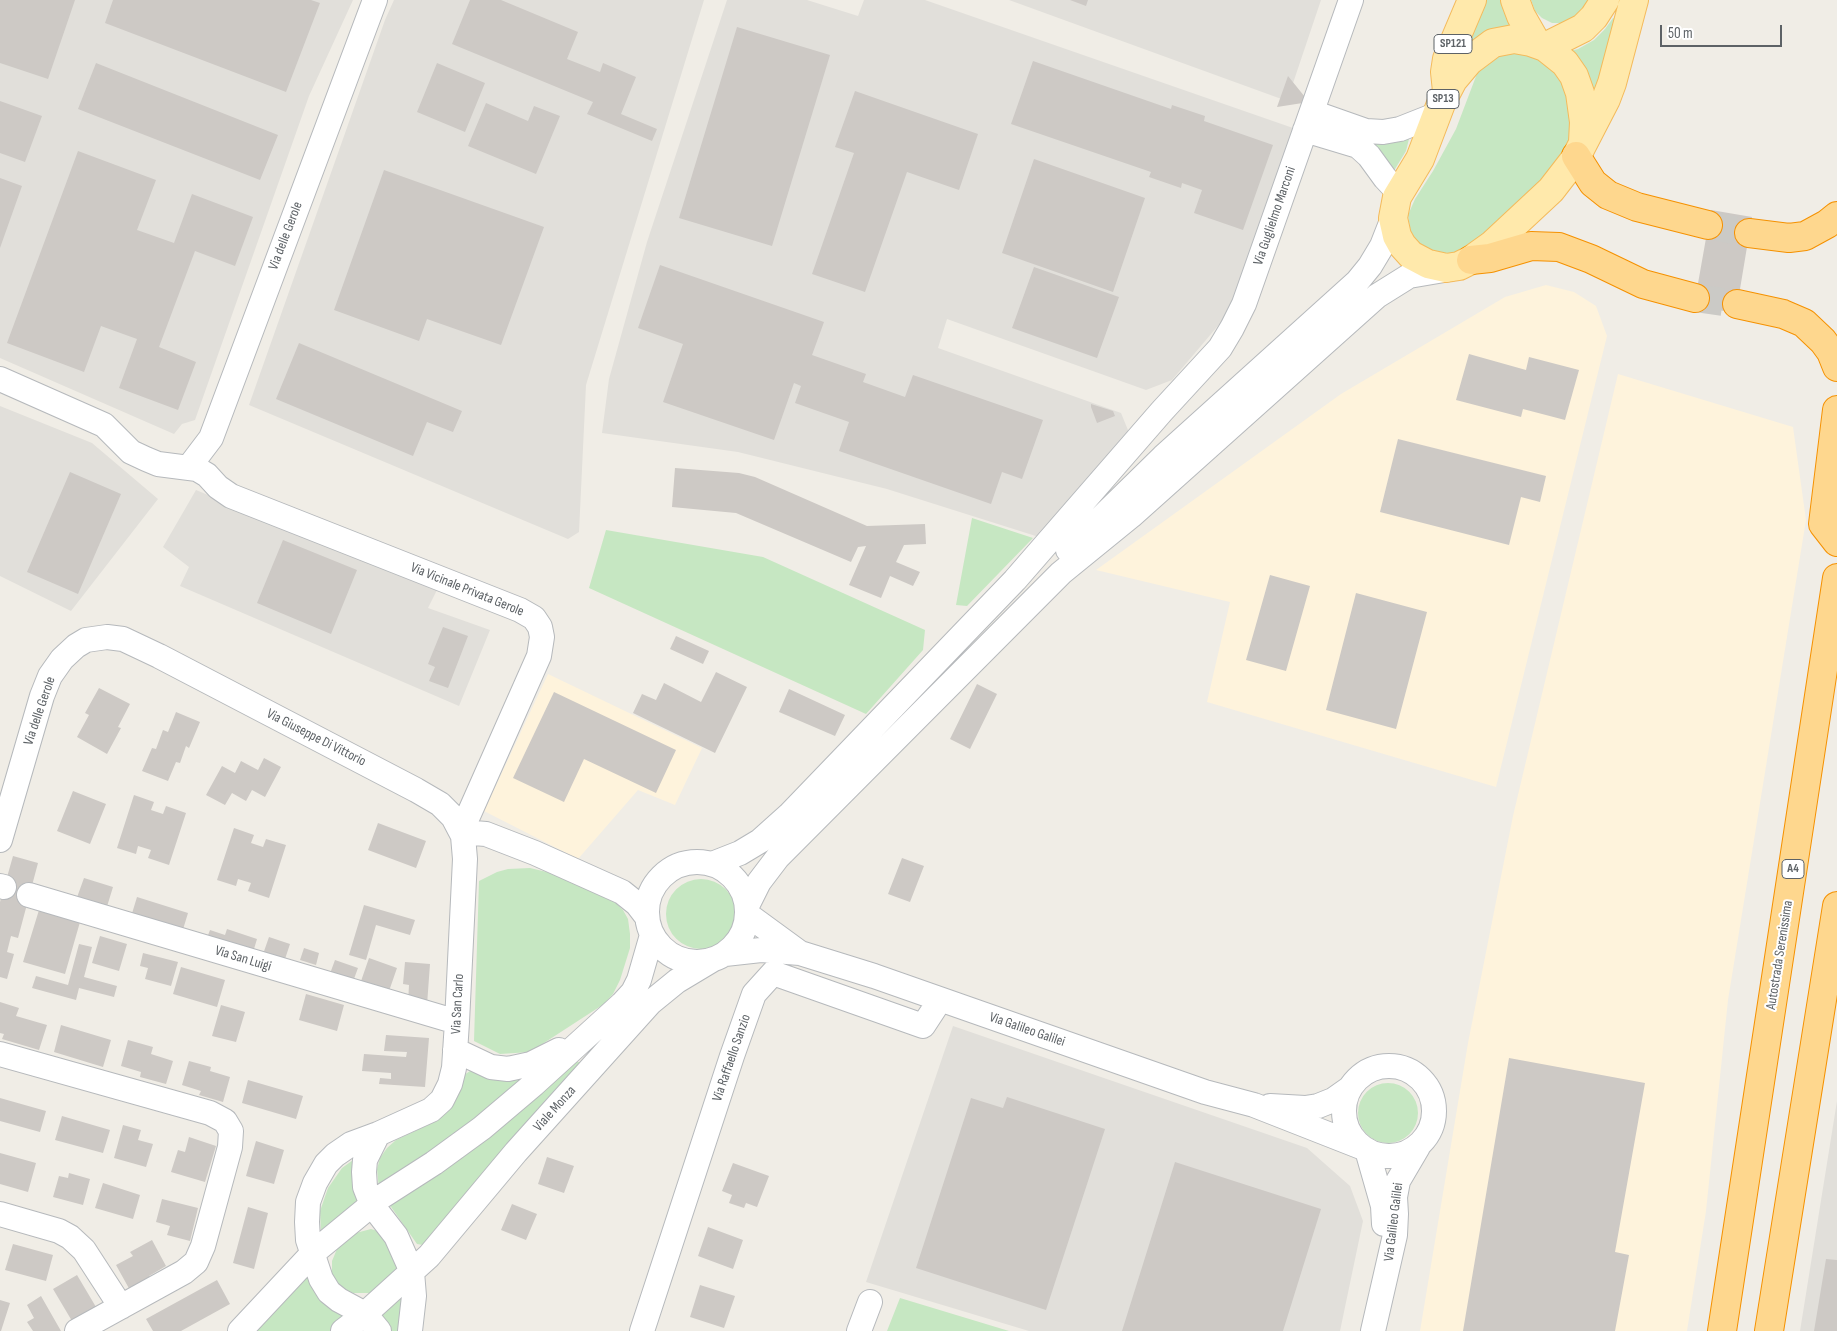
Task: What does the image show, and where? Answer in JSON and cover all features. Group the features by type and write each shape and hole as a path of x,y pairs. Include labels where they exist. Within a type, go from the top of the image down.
{"highway":[{"path":"1580,149 1593,183 1608,195 1637,207 1708,225"},
{"path":"1749,232 1781,237 1797,237 1815,231 1837,216"},
{"path":"1462,264 1531,246 1559,247 1591,259 1644,284 1695,298"},
{"path":"1737,304 1783,314 1804,323 1823,341 1831,352 1837,367"},
{"path":"1837,410 1823,524 1837,542"},
{"name":"Autostrada Serenissima","path":"1722,1331 1837,578"},
{"path":"1769,1331 1837,906"},
{"path":"1817,1033 1837,929"}],"main road":[{"name":"SP121","path":"1442,102 1448,59 1472,0"},
{"path":"1515,0 1523,21 1541,46 1583,28 1594,18 1605,0"},
{"path":"1396,206 1397,236 1402,245 1411,255 1432,265 1462,264 1492,245 1559,182 1580,149 1612,84 1634,0"},
{"name":"SP13","path":"1396,206 1417,164 1442,102 1458,73 1492,43 1514,39 1541,46 1565,63 1577,83 1583,113 1580,149"}],"street":[{"name":"Via delle Gerole","path":"189,467 211,438 375,0"},
{"name":"Via Guglielmo Marconi","path":"716,865 760,841 789,815 1015,580 1214,354 1232,328 1244,304 1351,0"},
{"path":"1308,121 1383,132 1400,129 1442,102"},
{"path":"1308,121 1358,146 1370,156 1385,178 1396,206"},
{"name":"SP13","path":"716,865 760,852 785,834 1113,505 1163,457 1357,282 1370,266 1382,246 1396,206"},
{"path":"461,832 486,834 535,853 622,892 637,904 663,949 679,959 697,962 719,957 734,946 741,937 746,926 748,910 758,882 778,858 1061,573 1131,516 1376,296 1409,276 1462,264"},
{"path":"0,379 104,425 131,452 146,459 158,464 189,467"},
{"name":"Via Vicinale Privata Gerole","path":"189,467 207,475 218,487 231,496 520,610 534,618 540,628 542,637 539,656 461,832"},
{"name":"Via delle Gerole","path":"0,839 42,696 50,676 62,659 76,646 86,640 107,637 123,640 159,656"},
{"name":"Via Giuseppe Di Vittorio","path":"159,656 416,790 446,809 461,832"},
{"name":"Via San Carlo","path":"313,1254 308,1240 309,1198 314,1183 326,1164 343,1149 431,1110 439,1104 445,1095 452,1077 457,1022 465,859 465,846 461,832"},
{"path":"622,892 639,890 682,864 699,862 716,865 731,874 745,894 748,910"},
{"path":"240,1331 313,1254 381,1197 476,1133 627,999 635,988 644,969 650,926 648,900 658,880"},
{"name":"Via San Luigi","path":"29,895 457,1022"},
{"name":"Via Galileo Galilei","path":"748,910 800,953"},
{"name":"Via Galileo Galilei","path":"719,957 761,950 800,953 1204,1092 1254,1106 1364,1149 1383,1206 1384,1218 1380,1249 1360,1331"},
{"name":"Viale Monza","path":"343,1331 372,1323 412,1272 434,1250 516,1152 650,1004 676,981 719,957"},
{"name":"Via Raffaello Sanzio","path":"642,1331 754,994 773,973 923,1026 940,1000"},
{"path":"455,1050 491,1066 515,1068 542,1059 592,1032"},
{"path":"0,1054 210,1113 225,1120 232,1136 199,1257 184,1272 77,1331"},
{"path":"1386,1066 1400,1067 1413,1072 1424,1081 1431,1093 1434,1116 1432,1128 1418,1147 1404,1154 1389,1157 1374,1154 1364,1149 1352,1138 1346,1126 1345,1100 1350,1088 1365,1072 1386,1066"},
{"name":"Via Galileo Galilei","path":"1254,1106 1305,1108 1318,1106 1333,1100 1350,1088"},
{"path":"378,1134 368,1151 364,1166 366,1192 372,1205 396,1236 412,1272 414,1296 410,1331"},
{"name":"Via Galileo Galilei","path":"1373,1331 1395,1235 1395,1197 1398,1181 1418,1147"},
{"path":"0,1214 59,1231 70,1237 84,1250 121,1307"},
{"path":"313,1254 321,1279 329,1292 372,1323"},
{"path":"859,1331 870,1302"}],"shaded area":[{"path":"0,0 353,0 309,96 195,420 182,424 174,434 0,358"},
{"path":"394,0 704,0 586,385 579,532 568,539 249,405 385,20"},
{"path":"727,0 807,0 858,16 864,0 925,0 1293,128 1228,314 1172,380 1146,390 947,319 938,348 1121,413 1130,435 1039,537 887,489 738,452 602,433 609,379 647,242"},
{"path":"1009,0 1321,0 1287,101"},
{"path":"1546,285 1574,292 1596,306 1607,336 1496,787 1207,702 1230,602 1096,570 1341,394 1505,297"},
{"path":"1618,374 1793,427 1806,520 1728,1000 1706,1211 1687,1331 1420,1331 1468,1043 1513,816"},
{"path":"0,406 92,443 158,499 71,611 0,576"},
{"path":"196,490 437,590 428,608 490,630 459,706 180,586 189,567 163,547"},
{"path":"548,674 702,748 675,805 638,790 578,859 484,811"},
{"path":"953,1026 1307,1148 1350,1186 1363,1221 1340,1331 1029,1331 866,1282"},
{"path":"1837,1101 1837,1331 1800,1331"}],"green space":[{"path":"1486,0 1505,0 1517,29 1465,46"},
{"path":"1531,0 1592,0 1583,14 1566,23 1552,23 1542,18 1535,11"},
{"path":"1613,18 1621,20 1597,98 1566,52 1578,49 1594,40"},
{"path":"1512,51 1533,53 1551,64 1565,83 1574,131 1557,165 1505,223 1450,257 1421,247 1411,234 1408,215 1415,199 1456,129 1478,71 1493,58"},
{"path":"1409,139 1406,151 1392,174 1369,141 1389,143"},
{"path":"972,518 1033,538 967,606 956,605"},
{"path":"606,530 763,557 925,630 923,650 866,714 589,588"},
{"path":"530,868 551,873 616,903 628,919 630,948 620,980 613,994 604,1004 530,1052 500,1054 474,1041 479,881 508,869"},
{"path":"708,879 721,885 730,894 734,900 736,914 734,928 726,939 715,947 694,949 687,947 676,939 668,928 666,907 668,900 676,889 687,881"},
{"path":"574,1062 580,1062 581,1064 423,1245 417,1244 389,1204"},
{"path":"473,1069 523,1077 523,1079 505,1097 379,1189 377,1169 380,1158 387,1148 396,1140 432,1123 444,1114 464,1075"},
{"path":"1388,1083 1405,1088 1413,1096 1418,1113 1413,1130 1405,1138 1388,1143 1371,1138 1363,1130 1358,1113 1363,1096 1371,1088"},
{"path":"360,1155 365,1198 321,1233 320,1211 328,1188 342,1168"},
{"path":"371,1229 381,1232 399,1265 395,1274 371,1293 353,1293 336,1282 332,1275 332,1261 337,1249 352,1234"},
{"path":"310,1272 350,1314 333,1331 252,1331"},
{"path":"403,1295 402,1331 388,1331 380,1316"},
{"path":"900,1298 1009,1331 887,1331"}],"building":[{"path":"0,0 75,0 48,79 0,63"},
{"path":"113,0 311,0 320,3 286,92 105,23"},
{"path":"470,0 501,0 578,32 567,59 600,72 603,63 636,77 621,114 657,129 652,141 587,114 593,102 452,44"},
{"path":"1070,0 1088,0 1086,6"},
{"path":"737,27 830,55 772,246 679,218"},
{"path":"1033,61 1171,109 1172,105 1205,116 1204,121 1273,145 1243,230 1194,213 1202,190 1182,183 1181,188 1149,177 1151,172 1011,124"},
{"path":"96,63 278,135 260,180 78,109"},
{"path":"437,63 485,83 465,132 417,112"},
{"path":"1288,76 1309,102 1277,107"},
{"path":"855,91 978,134 959,190 907,172 865,292 812,274 854,153 835,147"},
{"path":"0,101 42,116 25,162 0,153"},
{"path":"486,103 528,121 534,106 560,116 536,174 468,146"},
{"path":"78,151 156,180 137,230 174,243 192,194 253,217 235,266 195,251 159,347 196,362 178,410 119,388 137,339 101,326 84,372 7,343"},
{"path":"1034,159 1145,198 1113,292 1002,253"},
{"path":"384,170 544,227 501,345 427,319 419,341 334,310"},
{"path":"0,178 22,186 0,248"},
{"path":"1711,210 1752,217 1736,313 1694,306"},
{"path":"660,265 824,322 812,355 866,374 863,382 905,397 913,375 1043,420 1022,479 1002,472 991,504 839,451 849,422 795,403 801,386 794,383 774,440 663,402 683,344 638,328"},
{"path":"1034,267 1119,297 1097,358 1012,328"},
{"path":"299,343 462,411 453,432 427,422 413,456 276,399"},
{"path":"1469,354 1526,370 1529,357 1579,370 1565,420 1523,409 1521,417 1456,400"},
{"path":"1091,404 1113,411 1115,416 1097,423"},
{"path":"1398,439 1546,476 1540,502 1521,497 1509,545 1380,512"},
{"path":"675,468 739,473 755,477 867,526 925,524 926,544 904,545 896,562 920,572 913,586 890,576 881,598 849,585 866,546 858,547 851,562 736,513 672,507"},
{"path":"70,472 121,494 78,594 27,572"},
{"path":"283,540 357,570 331,634 257,603"},
{"path":"1270,575 1310,586 1286,671 1246,660"},
{"path":"1356,593 1427,612 1396,729 1326,710"},
{"path":"443,627 468,636 448,688 429,681 435,667 428,664"},
{"path":"676,636 709,651 703,664 670,649"},
{"path":"716,672 747,687 715,753 633,713 642,694 656,700 664,683 701,702"},
{"path":"977,684 997,694 970,749 950,739"},
{"path":"99,688 130,704 118,727 121,728 107,754 77,737 89,715 85,713"},
{"path":"789,689 845,715 835,736 779,712"},
{"path":"554,692 676,750 656,793 584,759 564,802 513,778"},
{"path":"176,712 200,722 189,748 186,746 180,763 176,762 168,781 142,771 152,748 156,749 163,730 168,732"},
{"path":"264,758 281,767 265,797 252,790 246,801 232,793 225,805 206,795 222,766 235,773 241,761 258,770"},
{"path":"73,791 106,804 90,844 57,831"},
{"path":"134,795 154,802 151,810 163,814 166,806 186,813 169,865 148,858 151,850 138,846 136,854 117,848"},
{"path":"378,823 426,841 416,868 368,850"},
{"path":"234,828 254,835 251,843 263,847 266,839 286,845 269,898 248,891 251,883 238,879 236,886 217,880"},
{"path":"13,856 38,863 18,938 11,936 7,952 14,954 7,979 0,977 0,902"},
{"path":"902,858 924,866 910,902 888,894"},
{"path":"84,878 113,887 105,913 75,903"},
{"path":"137,897 188,913 181,936 130,920"},
{"path":"364,905 415,920 410,935 376,925 366,960 349,955"},
{"path":"39,910 80,922 65,974 23,962"},
{"path":"227,929 257,939 251,959 205,943 210,930 225,935"},
{"path":"100,936 127,944 119,971 92,963"},
{"path":"269,937 290,944 283,965 262,957"},
{"path":"79,944 92,947 84,977 117,986 114,997 79,988 76,1000 32,988 36,976 68,985"},
{"path":"304,948 319,953 316,965 300,960"},
{"path":"143,953 178,962 171,986 145,979 148,968 140,966"},
{"path":"369,958 397,968 388,994 360,984"},
{"path":"335,960 358,968 351,987 328,979"},
{"path":"405,962 430,964 427,1005 408,1003 409,985 403,984"},
{"path":"181,967 225,980 217,1007 173,994"},
{"path":"306,994 344,1005 337,1031 299,1020"},
{"path":"0,1002 19,1008 16,1016 47,1025 39,1050 2,1039 4,1034 0,1033"},
{"path":"221,1005 245,1012 236,1042 212,1036"},
{"path":"61,1025 111,1040 103,1067 54,1052"},
{"path":"386,1035 429,1038 425,1087 379,1084 380,1078 391,1079 391,1073 362,1071 364,1054 406,1057 407,1052 384,1051"},
{"path":"128,1040 153,1047 151,1054 173,1061 166,1084 140,1077 141,1072 121,1066"},
{"path":"1509,1058 1645,1083 1615,1252 1629,1255 1615,1331 1463,1331"},
{"path":"189,1061 211,1067 210,1071 230,1077 223,1102 199,1095 201,1091 182,1085"},
{"path":"248,1080 303,1096 296,1119 242,1103"},
{"path":"1007,1097 1105,1129 1046,1310 916,1268 971,1098 1003,1108"},
{"path":"0,1098 46,1111 40,1132 0,1121"},
{"path":"62,1116 110,1130 103,1153 55,1140"},
{"path":"123,1125 141,1130 138,1140 153,1144 146,1167 114,1158"},
{"path":"189,1137 216,1146 205,1182 171,1172 178,1150 185,1152"},
{"path":"256,1141 284,1150 274,1184 246,1176"},
{"path":"0,1153 36,1163 28,1192 0,1184"},
{"path":"547,1157 574,1166 564,1193 538,1184"},
{"path":"1175,1162 1321,1209 1283,1331 1122,1331"},
{"path":"733,1163 769,1176 757,1207 746,1203 744,1208 729,1203 732,1195 722,1191"},
{"path":"69,1173 90,1179 83,1205 53,1197 59,1176 68,1178"},
{"path":"103,1183 140,1195 133,1219 95,1208"},
{"path":"162,1199 198,1208 190,1241 167,1235 170,1226 156,1222"},
{"path":"512,1204 537,1214 526,1240 501,1230"},
{"path":"248,1207 268,1213 254,1269 233,1263"},
{"path":"708,1227 743,1240 733,1269 698,1256"},
{"path":"152,1240 166,1266 149,1276 151,1281 131,1292 116,1265 133,1256 130,1252"},
{"path":"13,1244 53,1255 46,1281 5,1270"},
{"path":"1826,1259 1837,1260 1837,1331 1814,1331"},
{"path":"77,1275 96,1307 72,1321 53,1289"},
{"path":"217,1280 230,1304 181,1331 153,1331 146,1319"},
{"path":"700,1285 735,1296 724,1328 690,1317"},
{"path":"41,1296 61,1331 33,1331 27,1322 34,1318 27,1305"},
{"path":"0,1300 10,1303 1,1331 0,1331"}],"tunnel":[{"path":"1708,225 1749,233"},
{"path":"1695,298 1737,304"}]}
